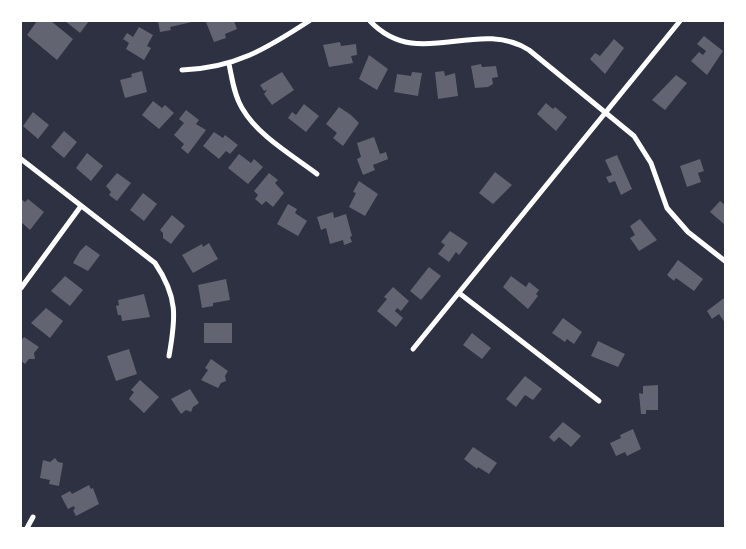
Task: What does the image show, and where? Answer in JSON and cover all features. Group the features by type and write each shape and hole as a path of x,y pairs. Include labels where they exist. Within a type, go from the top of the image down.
{"street":[{"path":"182,70 200,70 229,64 267,48 309,21"},
{"path":"370,21 394,38 415,45 434,45 482,37 511,41 529,50 634,136 651,164 667,208 679,223 725,261"},
{"path":"413,349 680,21"},
{"path":"229,64 239,103 249,119 260,131 317,174"},
{"path":"21,159 148,256 164,277 173,297 175,311 169,356"},
{"path":"21,288 81,206"},
{"path":"459,292 599,401"},
{"path":"27,528 33,517"}],"building":[{"path":"37,21 51,21 73,39 57,60 27,35"},
{"path":"65,21 89,21 80,33"},
{"path":"158,21 192,22 170,27 171,30 160,32"},
{"path":"234,21 237,29 225,34 226,38 214,42 206,22"},
{"path":"139,27 153,35 147,46 151,48 144,60 126,49 129,43 123,39 127,33 133,37"},
{"path":"704,36 723,51 707,75 691,61 699,52 703,55 706,51 697,44"},
{"path":"614,39 624,48 605,74 590,59 595,53 600,56"},
{"path":"340,42 341,46 356,44 357,55 351,56 353,63 329,67 323,45"},
{"path":"369,55 388,69 377,90 359,79"},
{"path":"481,64 482,67 496,66 498,77 492,78 493,84 488,87 475,88 471,66"},
{"path":"142,71 147,92 125,98 120,80 132,77 131,74"},
{"path":"444,71 445,76 455,73 458,96 438,99 435,72"},
{"path":"282,72 294,90 272,105 264,94 267,90 264,91 260,85"},
{"path":"412,72 422,73 418,96 394,92 397,74 411,76"},
{"path":"676,75 687,83 665,110 652,100"},
{"path":"153,101 162,108 165,105 174,113 159,129 142,115"},
{"path":"546,103 553,109 555,107 567,117 556,131 537,114"},
{"path":"304,104 319,116 306,132 288,118 292,112 296,115"},
{"path":"339,107 359,123 343,146 333,138 337,133 326,124"},
{"path":"186,110 199,120 196,124 206,130 188,154 181,148 184,144 174,135 184,123 179,119"},
{"path":"33,112 49,125 38,139 23,126"},
{"path":"64,131 77,142 64,158 51,147"},
{"path":"214,132 223,138 225,135 238,145 230,154 226,151 219,159 203,146"},
{"path":"374,137 380,154 386,152 388,159 373,165 375,170 363,175 357,159 361,157 357,143"},
{"path":"87,153 103,166 91,181 76,168"},
{"path":"239,154 251,163 254,159 263,167 248,184 228,168"},
{"path":"617,155 632,189 621,195 615,181 609,183 606,177 612,175 605,160"},
{"path":"700,159 704,171 698,173 701,182 687,187 680,166"},
{"path":"495,172 512,185 493,204 479,193"},
{"path":"117,173 131,183 117,201 109,195 111,192 106,186"},
{"path":"269,173 278,180 275,183 284,193 273,207 266,201 262,205 255,199 258,195 254,191"},
{"path":"359,181 378,194 365,216 349,207 356,193 353,192"},
{"path":"143,193 157,204 144,221 130,210"},
{"path":"21,199 25,202 28,199 44,212 30,230 21,222"},
{"path":"720,201 725,205 725,225 710,212"},
{"path":"288,204 297,209 295,213 307,221 298,236 277,224"},
{"path":"333,212 334,218 346,214 352,242 344,245 343,240 330,244 326,228 321,230 317,217"},
{"path":"172,215 185,226 171,244 163,238 163,233 160,230"},
{"path":"640,219 657,240 639,251 630,238 635,235 630,226"},
{"path":"450,231 468,243 459,255 456,252 449,262 438,254 445,245 441,242"},
{"path":"209,243 218,259 193,273 182,255 202,244 203,247"},
{"path":"86,245 100,255 88,271 73,263"},
{"path":"678,260 703,279 694,291 676,278 674,281 667,275"},
{"path":"429,267 441,276 421,300 410,291"},
{"path":"65,276 83,290 70,306 51,291"},
{"path":"511,276 526,287 529,282 539,290 536,294 538,296 528,309 503,287"},
{"path":"226,279 230,300 213,303 213,306 202,308 198,285"},
{"path":"393,287 409,301 401,311 397,308 395,311 403,318 396,327 377,311 387,299 384,297"},
{"path":"144,294 150,317 122,321 116,306 119,305 118,300"},
{"path":"724,298 725,323 719,314 712,319 707,311"},
{"path":"46,308 63,321 50,338 31,323"},
{"path":"563,318 582,332 574,344 567,339 565,342 552,333"},
{"path":"204,323 232,323 232,343 204,343"},
{"path":"472,333 491,348 482,359 463,345"},
{"path":"24,337 39,347 34,353 35,359 29,359 25,364 21,361 21,341"},
{"path":"598,341 625,354 618,367 591,356"},
{"path":"129,349 137,374 116,381 107,356"},
{"path":"211,359 228,371 225,376 226,381 221,383 218,388 201,380 208,370 205,368"},
{"path":"525,376 542,389 533,400 525,395 516,407 506,399"},
{"path":"140,380 159,397 144,413 129,399 134,392 131,390"},
{"path":"658,385 658,410 646,410 646,414 641,414 639,393 643,394 643,386"},
{"path":"190,389 199,403 193,407 191,412 186,410 181,414 171,399"},
{"path":"563,422 581,436 571,447 559,437 554,442 549,437"},
{"path":"633,429 641,449 627,456 625,452 616,456 610,443 621,438 620,435"},
{"path":"473,447 497,463 489,474 478,467 477,469 464,459"},
{"path":"55,458 58,462 63,463 59,486 49,484 50,480 40,478 43,460 50,462"},
{"path":"89,485 91,489 93,488 99,504 76,516 73,510 75,509 74,506 68,509 61,496 70,491 72,494"}]}
